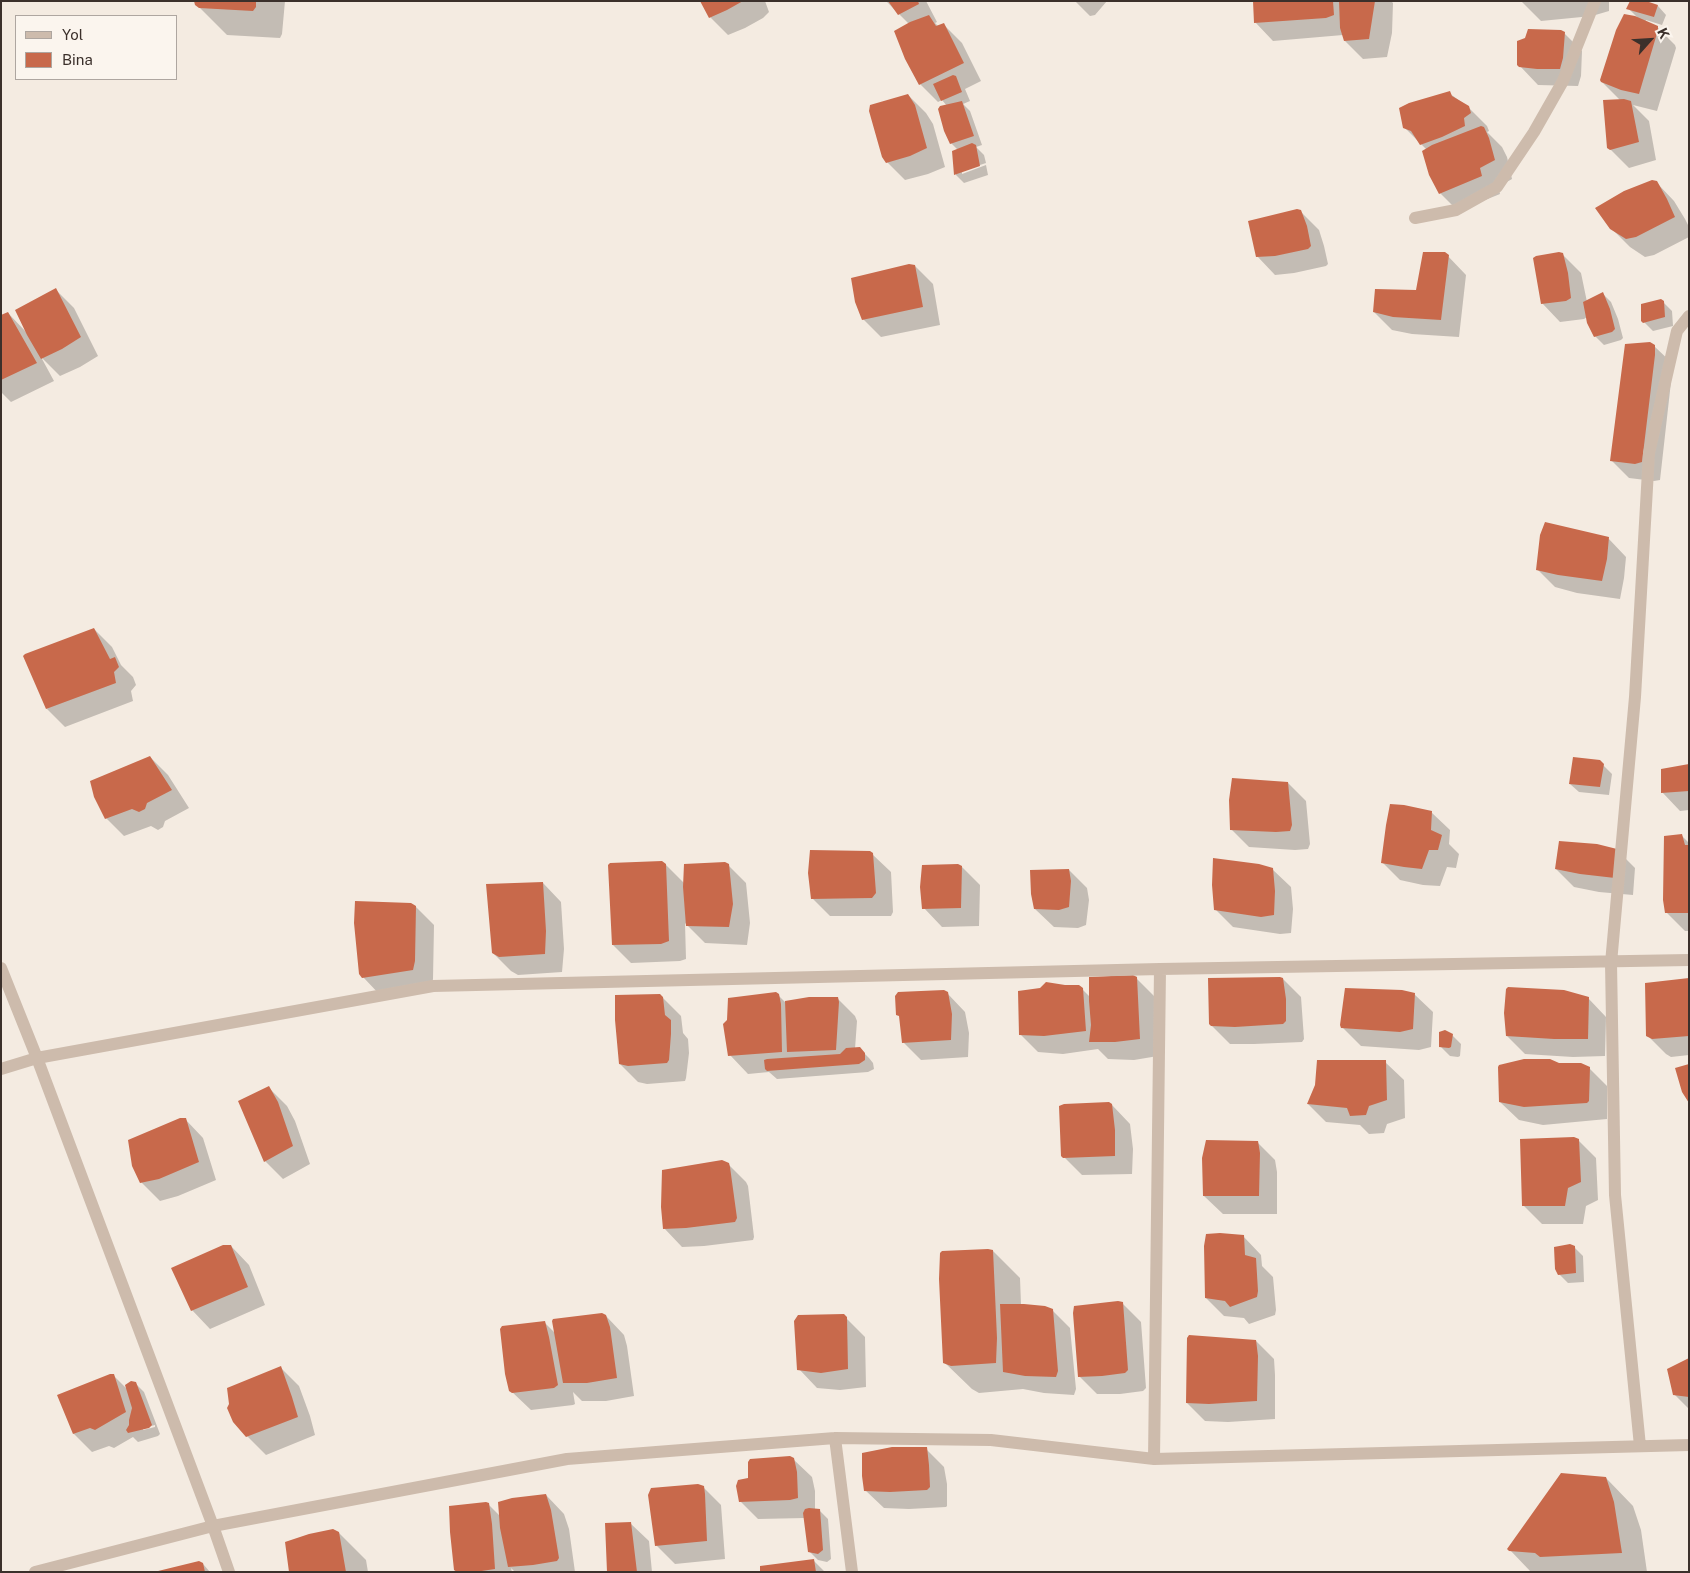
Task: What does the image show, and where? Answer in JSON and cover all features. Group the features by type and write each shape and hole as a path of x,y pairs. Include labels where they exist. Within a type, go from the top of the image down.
{"street":[{"path":"1415,218 1456,210 1497,186 1534,132 1563,81 1595,1"},
{"path":"1640,1446 1615,1195 1611,963 1636,697 1649,453 1677,331 1689,316"},
{"path":"1,1069 37,1058 432,986 1160,969 1611,963 1689,960"},
{"path":"1,968 37,1058 213,1526 228,1572"},
{"path":"1154,1459 1160,969"},
{"path":"36,1572 213,1526 567,1459 834,1438 991,1440 1154,1459 1689,1445"},
{"path":"834,1438 852,1572"}],"building":[{"path":"194,1 256,1 256,7 253,11 199,8 195,5"},
{"path":"700,1 743,1 709,18"},
{"path":"888,1 918,1 919,4 898,15"},
{"path":"1253,1 1333,1 1334,15 1326,18 1254,23"},
{"path":"1339,1 1375,1 1369,39 1344,41 1340,28"},
{"path":"1630,1 1646,1 1658,5 1654,17 1626,9"},
{"path":"1624,14 1635,16 1658,26 1639,94 1621,90 1600,80 1616,30"},
{"path":"929,15 936,26 944,23 964,63 919,85 905,59 894,31 910,22"},
{"path":"1528,29 1561,30 1565,32 1560,69 1537,69 1519,67 1517,65 1517,41 1525,38"},
{"path":"953,75 956,76 962,92 941,101 933,84"},
{"path":"1450,91 1452,96 1469,106 1471,113 1464,118 1465,126 1420,145 1411,131 1403,128 1399,108 1409,103"},
{"path":"908,94 915,105 927,148 910,156 886,163 882,157 869,111 870,105"},
{"path":"1624,99 1631,101 1639,142 1610,150 1607,148 1603,100"},
{"path":"962,101 974,136 950,144 938,109 940,106"},
{"path":"1481,126 1484,127 1489,138 1495,160 1480,168 1482,176 1439,194 1429,175 1422,151 1432,145"},
{"path":"972,143 976,145 980,166 954,175 952,151"},
{"path":"1652,180 1657,181 1675,217 1636,237 1626,239 1610,229 1595,208 1624,191"},
{"path":"1297,209 1301,210 1311,246 1308,249 1275,256 1256,257 1248,221"},
{"path":"1423,252 1445,252 1449,255 1441,320 1393,317 1373,312 1375,289 1416,290"},
{"path":"1559,252 1563,253 1571,298 1566,301 1541,304 1533,258"},
{"path":"909,264 915,265 923,307 862,320 855,302 851,278"},
{"path":"56,288 81,337 41,359 15,310"},
{"path":"1603,292 1615,329 1612,332 1594,337 1587,323 1583,302"},
{"path":"1661,299 1664,301 1665,317 1643,323 1641,321 1641,304"},
{"path":"8,312 37,363 1,380 1,315"},
{"path":"1650,342 1655,345 1655,355 1642,462 1635,464 1610,461 1625,344"},
{"path":"1545,522 1609,537 1602,581 1536,570 1540,535"},
{"path":"94,628 110,659 115,657 119,667 114,672 116,683 46,709 23,656"},
{"path":"150,756 172,790 147,803 145,809 139,812 132,809 105,819 94,797 90,781"},
{"path":"1573,757 1600,760 1604,764 1600,787 1569,784"},
{"path":"1689,764 1689,791 1661,793 1661,769"},
{"path":"1232,778 1288,782 1292,825 1290,831 1230,830 1229,800"},
{"path":"1390,804 1432,811 1431,830 1442,835 1438,850 1429,850 1422,869 1381,863"},
{"path":"1682,834 1685,845 1689,845 1689,913 1665,913 1663,900 1664,836"},
{"path":"1559,841 1597,844 1617,849 1615,878 1555,869"},
{"path":"810,850 870,851 873,853 876,893 872,898 811,899 808,873"},
{"path":"1213,858 1259,864 1273,868 1275,891 1274,915 1261,917 1214,910 1212,885"},
{"path":"662,861 666,864 669,941 661,944 612,945 608,865 610,863"},
{"path":"725,862 729,864 733,904 729,927 686,926 683,887 684,864"},
{"path":"958,864 962,866 961,908 922,909 920,887 922,865"},
{"path":"1069,869 1071,881 1069,907 1059,910 1034,909 1030,870"},
{"path":"543,882 546,931 545,954 499,957 492,953 486,884"},
{"path":"355,901 411,903 416,906 415,961 413,970 362,978 359,974 354,923"},
{"path":"1133,975 1137,977 1140,1039 1115,1042 1089,1042 1091,1025 1089,977"},
{"path":"1208,978 1283,978 1286,999 1286,1021 1283,1024 1235,1027 1211,1026 1209,1024"},
{"path":"1689,978 1689,1036 1652,1039 1646,1036 1645,983"},
{"path":"1046,982 1079,985 1083,988 1086,1031 1044,1036 1019,1035 1018,991 1040,988"},
{"path":"1508,987 1564,990 1589,997 1588,1039 1506,1036 1504,1013 1506,989"},
{"path":"1345,988 1402,990 1415,993 1413,1029 1400,1032 1341,1028"},
{"path":"944,990 948,992 952,1014 951,1040 902,1043 899,1016 896,1015 895,996 898,992"},
{"path":"776,992 779,994 781,1004 782,1052 728,1056 723,1024 727,1020 728,998"},
{"path":"660,994 663,997 665,1015 671,1020 669,1060 667,1063 628,1066 619,1064 615,995"},
{"path":"809,997 838,997 836,1050 787,1052 785,1001"},
{"path":"1445,1030 1453,1034 1451,1047 1449,1048 1439,1047 1439,1032"},
{"path":"860,1047 865,1053 865,1060 859,1064 767,1071 765,1069 764,1060 767,1059 840,1054 846,1048"},
{"path":"1524,1059 1550,1059 1559,1063 1581,1063 1590,1067 1589,1101 1587,1103 1524,1107 1499,1102 1499,1065"},
{"path":"1317,1060 1386,1060 1387,1100 1369,1106 1366,1115 1350,1116 1347,1108 1307,1104 1315,1085"},
{"path":"1689,1064 1689,1103 1682,1092 1675,1068"},
{"path":"269,1086 278,1102 293,1146 264,1162 238,1101"},
{"path":"1109,1102 1112,1104 1115,1130 1115,1156 1063,1158 1061,1156 1059,1106 1064,1104"},
{"path":"180,1118 186,1118 199,1162 159,1179 140,1183 132,1166 128,1140"},
{"path":"1574,1137 1579,1139 1581,1182 1568,1188 1565,1206 1522,1206 1520,1139"},
{"path":"1206,1140 1258,1141 1260,1153 1259,1196 1203,1196 1202,1158"},
{"path":"722,1160 729,1163 730,1167 737,1218 735,1222 663,1229 661,1207 662,1170"},
{"path":"1206,1234 1244,1235 1245,1255 1256,1258 1257,1297 1230,1307 1225,1301 1205,1298 1204,1246"},
{"path":"1570,1244 1575,1246 1576,1273 1558,1275 1555,1269 1554,1247"},
{"path":"223,1245 231,1245 248,1287 191,1311 171,1268"},
{"path":"993,1250 997,1338 996,1363 951,1366 943,1363 939,1279 940,1253 942,1251"},
{"path":"1123,1302 1128,1370 1125,1373 1078,1377 1074,1306"},
{"path":"1000,1304 1024,1304 1045,1306 1053,1309 1058,1371 1056,1377 1025,1376 1003,1372"},
{"path":"602,1313 606,1315 610,1327 617,1378 587,1383 563,1383 553,1319"},
{"path":"844,1314 847,1317 848,1369 821,1373 797,1370 794,1321 798,1315"},
{"path":"545,1321 558,1385 554,1388 512,1393 509,1391 505,1374 500,1329 502,1326"},
{"path":"1189,1335 1256,1340 1258,1356 1257,1401 1209,1404 1186,1403 1187,1338"},
{"path":"1689,1358 1689,1397 1673,1395 1667,1369"},
{"path":"281,1366 298,1417 246,1437 233,1422 227,1408 229,1404 227,1388"},
{"path":"114,1374 126,1412 95,1430 90,1428 73,1434 57,1395"},
{"path":"131,1381 136,1382 152,1425 149,1428 128,1433 126,1430 129,1425 132,1408 125,1385"},
{"path":"892,1447 927,1447 930,1487 927,1490 864,1491 862,1453"},
{"path":"790,1456 794,1458 797,1472 798,1498 739,1502 736,1486 738,1480 748,1478 748,1462 750,1459"},
{"path":"1561,1473 1606,1477 1614,1502 1622,1553 1540,1557 1535,1553 1509,1551 1507,1549"},
{"path":"698,1484 704,1486 707,1541 655,1546 648,1495 651,1488"},
{"path":"546,1494 551,1510 559,1558 557,1561 508,1567 500,1528 498,1502 512,1498"},
{"path":"489,1503 492,1524 495,1569 457,1572 454,1570 449,1506"},
{"path":"805,1509 820,1509 823,1550 818,1554 808,1552 803,1513"},
{"path":"631,1522 637,1572 607,1572 605,1523"},
{"path":"333,1529 339,1532 346,1572 289,1572 285,1542"},
{"path":"814,1559 816,1572 760,1572 760,1566"},
{"path":"199,1561 203,1563 205,1572 154,1572"}]}
